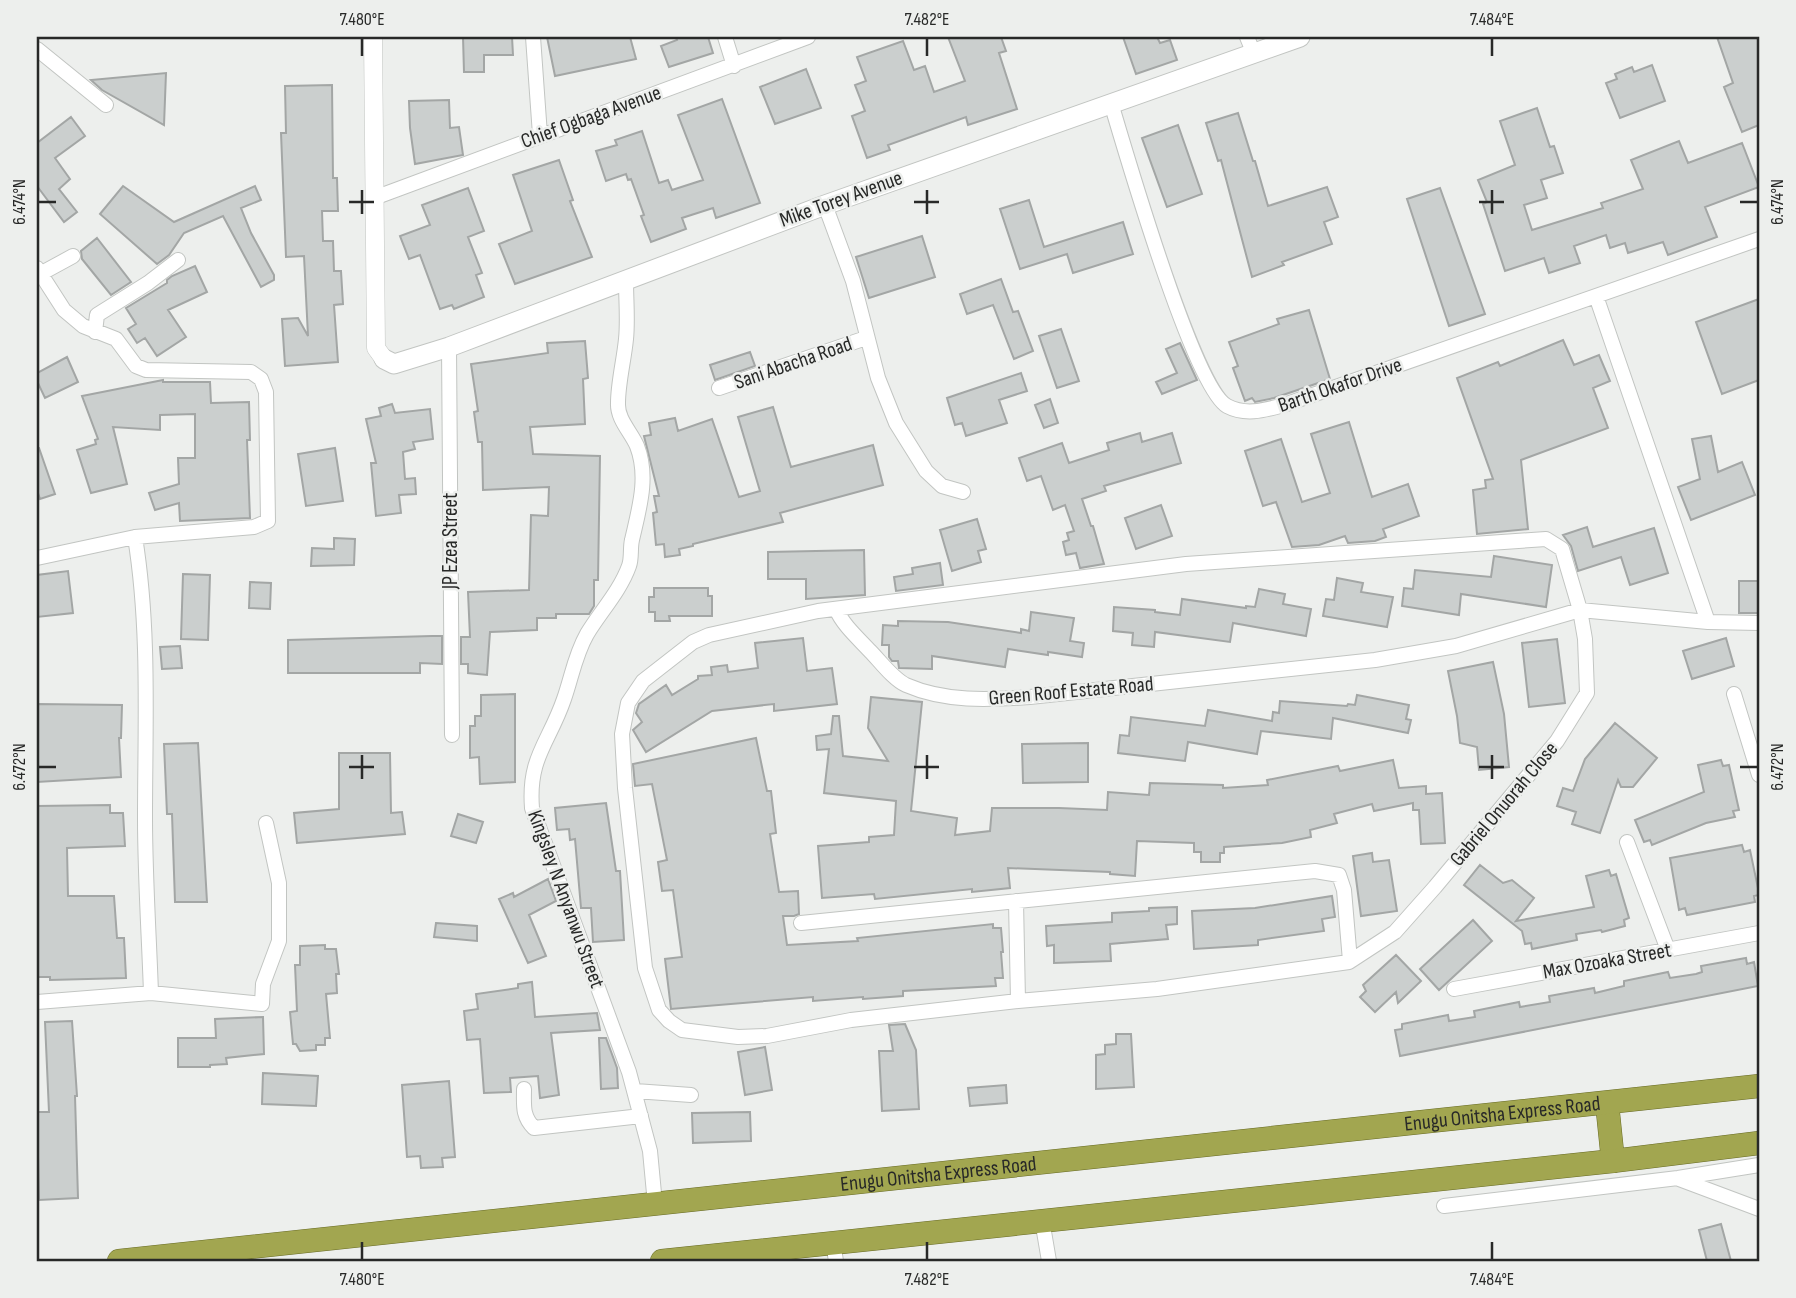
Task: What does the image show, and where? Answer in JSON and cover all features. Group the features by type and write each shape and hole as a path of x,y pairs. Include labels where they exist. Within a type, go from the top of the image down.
{"highway":[{"name":"Enugu Onitsha Express Road","path":"119,1261 1759,1086"},
{"path":"1607,1103 1613,1161"},
{"path":"662,1261 834,1252 1042,1220 1613,1161 1759,1143"}],"main road":[{"name":"Mike Torey Avenue","path":"384,359 394,364 449,347 825,205 1111,103 1251,46 1300,37"}],"street":[{"path":"373,37 376,348 384,359"},
{"path":"533,37 540,135"},
{"path":"726,37 734,66"},
{"name":"Chief Ogbaga Avenue","path":"374,198 808,37"},
{"path":"37,49 106,106"},
{"name":"Barth Okafor Drive","path":"1111,103 1177,309 1214,393 1225,405 1239,410 1257,412 1284,405 1759,239"},
{"path":"825,205 853,281 878,378 896,424 926,471 942,486 963,492"},
{"path":"37,558 135,537 254,527 268,521 266,392 261,379 251,372 146,370 136,366 116,339 83,326 64,310 38,271 73,256"},
{"path":"96,332 97,315 148,283 178,260"},
{"name":"Kingsley N Anyanwu Street","path":"626,281 626,337 618,404 622,420 637,447 643,476 630,564 621,584 588,632 574,659 564,698 540,750 530,785 532,808 619,1040 635,1091 650,1151 654,1204"},
{"path":"1596,296 1708,622"},
{"name":"Sani Abacha Road","path":"719,388 866,338"},
{"name":"JP Ezea Street","path":"449,347 452,735"},
{"path":"135,537 141,571 145,626 145,836 151,993"},
{"name":"Gabriel Onuorah Close","path":"836,609 1186,564 1505,540 1546,539 1562,549 1580,610 1585,639 1587,694 1564,729 1435,887 1395,932 1350,961"},
{"path":"801,923 1301,873 1328,873 1339,875 1345,890 1350,961 1157,989 851,1020 767,1035 738,1037 682,1030 659,1010 645,968 625,788 622,734 628,703 643,681 693,642 709,635 836,609"},
{"name":"Green Roof Estate Road","path":"836,609 840,618 858,638 904,684 941,695 979,700 1030,697 1375,660 1456,646 1580,610"},
{"path":"1580,610 1708,622 1759,623"},
{"path":"1734,694 1759,775"},
{"path":"37,1002 151,993 262,1004 263,984 279,942 279,883 265,822"},
{"path":"1627,842 1668,950"},
{"path":"1016,901 1018,1001"},
{"name":"Max Ozoaka Street","path":"1454,989 1759,933"},
{"path":"524,1089 523,1110 534,1128 641,1116"},
{"path":"635,1091 691,1095"},
{"path":"1444,1206 1678,1178 1759,1165"},
{"path":"1678,1178 1759,1209"},
{"path":"1042,1220 1049,1261"}],"building":[{"path":"463,37 512,37 513,55 484,55 484,72 464,72"},
{"path":"547,37 630,37 636,59 555,76"},
{"path":"676,37 708,37 713,53 669,67 661,46 677,40"},
{"path":"948,37 1001,37 1006,51 999,53 1017,109 968,125 966,117 888,145 890,150 867,158 852,116 865,111 855,85 866,81 857,57 903,41 914,70 925,66 934,92 965,81"},
{"path":"1123,37 1157,37 1160,43 1170,40 1177,60 1136,74"},
{"path":"1717,37 1759,37 1759,125 1742,132 1724,87 1733,83"},
{"path":"1652,65 1665,101 1620,118 1606,83 1617,79 1615,74 1632,67 1634,72"},
{"path":"806,69 821,108 775,124 760,87"},
{"path":"166,73 164,125 102,90 91,80"},
{"path":"332,85 333,178 337,178 338,211 322,211 323,241 333,241 334,271 341,271 343,304 334,305 338,362 285,366 282,319 298,318 308,336 304,256 286,257 281,133 286,133 285,86"},
{"path":"722,99 760,203 716,218 713,208 682,218 686,229 651,242 631,179 628,180 626,174 606,181 596,151 617,145 615,140 642,131 659,183 668,180 672,190 703,180 678,115"},
{"path":"449,100 450,128 459,127 463,155 415,164 409,101"},
{"path":"1537,108 1550,147 1554,146 1563,173 1541,180 1547,198 1524,205 1532,230 1603,208 1601,203 1643,189 1631,160 1679,141 1688,163 1742,143 1759,187 1705,207 1717,237 1668,255 1663,242 1628,253 1625,243 1610,248 1606,235 1574,246 1580,263 1549,273 1544,258 1505,271 1483,204 1487,202 1478,180 1515,165 1500,121"},
{"path":"1238,113 1268,206 1327,187 1338,217 1324,222 1332,244 1282,262 1284,265 1252,277 1221,160 1218,161 1206,123"},
{"path":"71,117 85,136 55,158 70,179 59,189 77,212 64,222 37,186 37,143"},
{"path":"1178,125 1202,194 1167,207 1142,138"},
{"path":"559,160 573,200 570,201 592,257 515,284 499,244 532,231 513,175"},
{"path":"123,186 174,222 255,186 261,200 241,208 274,280 261,287 223,216 184,233 169,255 157,264 100,214"},
{"path":"468,188 484,231 468,237 482,273 476,275 484,297 454,309 452,305 440,309 420,255 409,259 400,236 430,225 422,205"},
{"path":"1440,188 1485,314 1449,326 1407,199"},
{"path":"1029,200 1044,247 1123,222 1133,254 1073,273 1067,254 1020,269 1000,209"},
{"path":"922,236 935,277 869,298 856,257"},
{"path":"97,238 131,282 111,295 82,259 81,251"},
{"path":"195,266 207,292 168,310 186,337 157,356 145,338 137,343 128,329 136,324 126,308 167,283 172,276"},
{"path":"1001,279 1013,312 1018,311 1033,351 1014,359 993,305 967,314 960,294"},
{"path":"1759,299 1759,380 1722,394 1696,322"},
{"path":"1309,310 1330,379 1274,398 1255,402 1252,398 1245,401 1233,368 1238,366 1229,342 1279,324 1277,319"},
{"path":"1061,329 1079,381 1057,388 1039,336"},
{"path":"1563,340 1574,365 1599,355 1610,381 1593,388 1608,428 1521,460 1528,529 1477,534 1473,490 1486,488 1485,480 1493,479 1457,378 1498,362 1500,366"},
{"path":"585,341 588,378 583,379 585,424 530,427 533,454 600,456 598,580 594,580 594,606 589,614 556,614 556,618 537,618 537,630 490,632 487,675 468,673 468,664 461,664 461,637 470,637 468,592 529,590 531,515 548,516 549,487 483,490 482,442 478,442 474,412 478,411 471,364 548,353 547,343"},
{"path":"1180,343 1197,380 1162,394 1156,382 1177,373 1166,349"},
{"path":"750,352 755,366 715,380 710,365"},
{"path":"67,357 78,382 45,398 37,381 37,373"},
{"path":"1021,373 1027,391 999,400 1007,423 966,436 962,423 955,425 947,398"},
{"path":"163,380 210,382 211,403 249,402 250,440 247,440 250,518 180,521 179,503 155,510 149,493 179,484 178,458 195,458 195,414 160,415 160,430 113,427 127,484 91,493 77,450 96,444 95,440 98,439 82,396"},
{"path":"1050,399 1058,423 1044,428 1035,405"},
{"path":"392,404 395,413 430,409 433,439 413,442 415,449 403,452 405,479 415,478 416,494 399,495 401,513 376,516 371,463 376,463 366,419 381,416 379,408"},
{"path":"773,407 791,467 873,445 883,485 780,513 783,522 693,544 679,549 680,555 665,557 664,544 656,545 653,513 657,512 654,496 659,496 644,436 651,435 649,423 675,418 678,431 712,419 739,497 760,491 738,417"},
{"path":"1349,422 1372,497 1408,484 1419,516 1383,529 1386,537 1375,541 1348,543 1345,536 1319,545 1292,547 1276,502 1263,506 1245,451 1281,439 1302,502 1330,493 1311,434"},
{"path":"1140,433 1142,442 1172,433 1181,463 1104,486 1106,491 1082,499 1104,564 1080,568 1076,553 1066,555 1063,542 1069,540 1067,533 1074,531 1065,505 1053,510 1041,476 1027,481 1019,458 1062,443 1069,463 1109,450 1107,443"},
{"path":"1711,436 1718,472 1742,462 1755,495 1691,520 1678,487 1700,479 1692,439"},
{"path":"37,448 55,494 40,499 37,490"},
{"path":"335,448 343,501 306,506 298,454"},
{"path":"1161,505 1172,536 1136,549 1125,518"},
{"path":"977,519 986,549 978,551 981,562 952,571 940,530"},
{"path":"1587,527 1593,547 1654,528 1668,573 1630,585 1621,557 1578,571 1571,546 1563,535"},
{"path":"334,538 355,539 354,565 311,566 312,548 334,549"},
{"path":"864,550 865,595 806,599 806,579 768,579 768,552"},
{"path":"1494,556 1552,565 1546,607 1461,594 1459,615 1402,606 1404,588 1413,589 1415,570 1491,577"},
{"path":"940,563 943,585 896,591 894,577 913,574 912,568"},
{"path":"68,571 73,613 37,617 37,575"},
{"path":"183,574 210,575 208,640 181,639"},
{"path":"1337,578 1363,583 1361,592 1393,597 1387,627 1323,616 1326,599 1334,600"},
{"path":"1739,581 1759,581 1759,613 1739,613"},
{"path":"250,582 271,583 270,609 249,608"},
{"path":"654,588 708,588 708,596 712,596 712,616 669,616 670,621 655,621 655,612 649,612 649,597 654,597"},
{"path":"1259,589 1285,594 1283,604 1311,609 1306,636 1233,623 1230,642 1155,632 1154,647 1132,645 1133,633 1113,631 1114,607 1180,615 1182,599 1255,607"},
{"path":"1031,612 1074,618 1070,641 1084,643 1082,657 1008,649 1005,667 932,656 932,669 899,668 898,661 892,661 889,657 889,645 882,645 883,625 898,626 898,621 948,622 1021,633 1021,629 1029,631"},
{"path":"442,636 442,664 420,663 420,673 288,673 288,640"},
{"path":"803,638 807,671 832,668 837,704 774,711 774,704 712,711 646,752 633,730 642,722 636,713 639,704 666,685 672,695 698,679 698,676 712,675 711,667 727,665 728,672 758,668 755,643"},
{"path":"1726,638 1734,666 1692,679 1683,651"},
{"path":"1557,639 1565,703 1529,707 1522,643"},
{"path":"180,646 182,668 162,669 160,647"},
{"path":"1493,662 1504,714 1509,767 1479,770 1477,747 1460,743 1448,671"},
{"path":"515,694 515,782 480,784 479,757 470,758 470,726 475,726 475,716 481,716 481,695"},
{"path":"1357,695 1409,705 1406,719 1411,720 1408,733 1333,718 1331,739 1261,731 1257,754 1188,742 1185,761 1118,753 1120,735 1129,736 1131,717 1205,726 1208,710 1272,721 1273,712 1279,713 1280,701 1347,706 1355,705"},
{"path":"871,697 922,702 911,811 957,818 955,835 990,831 992,808 1107,810 1108,792 1149,795 1150,783 1223,785 1223,788 1268,785 1267,780 1338,766 1340,771 1393,760 1399,788 1426,786 1426,794 1442,793 1445,843 1421,844 1419,810 1413,810 1413,803 1374,811 1372,804 1334,814 1337,823 1310,830 1311,837 1282,843 1224,847 1224,853 1220,853 1220,862 1201,862 1201,852 1194,852 1194,843 1137,841 1135,876 1110,872 1008,868 1010,888 875,899 874,894 822,898 818,846 869,842 869,837 894,835 896,801 824,793 829,749 817,750 816,736 831,734 833,716 839,716 843,756 888,761 868,728"},
{"path":"37,704 122,705 119,738 121,777 37,782"},
{"path":"1615,723 1657,758 1633,787 1621,787 1618,780 1600,833 1572,824 1576,812 1557,806 1563,788 1573,791 1585,759"},
{"path":"756,738 767,791 771,791 776,833 770,834 779,892 798,891 799,914 783,916 787,945 858,941 857,938 993,924 993,928 1001,928 1003,952 1003,978 995,978 996,986 903,991 903,996 863,999 813,1001 813,997 671,1009 665,959 682,957 673,890 662,891 658,862 667,860 652,784 635,786 633,764"},
{"path":"198,743 207,902 175,902 172,814 167,814 164,744"},
{"path":"1088,743 1088,782 1023,783 1022,744"},
{"path":"339,753 390,753 391,813 402,812 405,834 297,843 294,813 339,809"},
{"path":"1721,760 1723,766 1729,765 1739,810 1733,811 1735,817 1706,823 1652,845 1650,840 1644,842 1635,820 1704,792 1698,765"},
{"path":"606,803 616,871 620,871 624,940 593,942 591,908 581,908 575,839 570,840 569,829 557,830 555,808"},
{"path":"110,805 110,813 123,813 125,846 67,848 68,896 114,896 117,938 124,938 126,978 50,980 50,977 37,977 37,806"},
{"path":"458,814 483,822 476,843 451,836"},
{"path":"1742,845 1744,852 1750,850 1759,893 1754,896 1755,902 1687,915 1685,908 1679,910 1670,858"},
{"path":"1372,853 1373,862 1389,860 1397,911 1361,916 1353,856"},
{"path":"1480,865 1503,883 1512,880 1534,898 1516,921 1594,907 1586,876 1609,870 1611,876 1616,874 1629,918 1624,920 1625,926 1602,932 1576,934 1577,940 1532,949 1531,943 1525,944 1522,931 1464,885"},
{"path":"548,879 556,901 529,915 546,956 528,963 499,899 513,893 514,897"},
{"path":"1332,896 1335,917 1322,919 1324,931 1258,940 1258,945 1194,949 1192,911 1255,908"},
{"path":"1177,907 1177,924 1166,925 1168,939 1110,944 1111,961 1054,963 1054,945 1047,946 1046,926 1112,922 1112,913"},
{"path":"1473,920 1492,941 1439,990 1420,969"},
{"path":"436,923 477,926 477,941 434,937"},
{"path":"325,945 325,949 336,949 339,974 336,974 337,993 326,994 330,1038 325,1038 325,1045 316,1045 316,1050 300,1051 296,1044 293,1044 290,1012 297,1011 295,965 300,965 300,946"},
{"path":"1396,955 1421,981 1398,1003 1396,992 1375,1012 1360,997 1366,991 1363,985"},
{"path":"1746,958 1747,964 1754,962 1758,986 1400,1056 1395,1030 1402,1029 1402,1024 1448,1015 1449,1021 1475,1017 1474,1011 1519,1002 1520,1007 1550,1002 1549,996 1594,988 1595,993 1624,986 1624,981 1668,972 1670,978 1696,974 1702,972 1701,966"},
{"path":"532,982 535,1017 597,1013 600,1030 551,1033 559,1095 540,1098 538,1076 510,1078 511,1092 484,1093 480,1039 467,1040 464,1011 478,1009 476,994 518,988 518,984"},
{"path":"263,1017 264,1054 226,1058 227,1064 210,1067 178,1067 178,1038 216,1038 215,1019"},
{"path":"72,1021 77,1096 78,1198 39,1200 37,1112 49,1112 45,1022"},
{"path":"905,1024 916,1050 919,1109 882,1111 879,1051 893,1051 889,1025"},
{"path":"1116,1034 1131,1034 1134,1087 1096,1089 1096,1055 1105,1054 1105,1045 1116,1044"},
{"path":"599,1038 606,1038 617,1068 618,1088 601,1089"},
{"path":"765,1047 772,1090 745,1095 738,1052"},
{"path":"263,1073 318,1076 316,1106 262,1104"},
{"path":"449,1081 455,1157 442,1158 443,1167 421,1168 420,1156 407,1157 402,1085"},
{"path":"1006,1085 1007,1103 970,1106 968,1088"},
{"path":"750,1112 751,1141 693,1143 692,1113"},
{"path":"1721,1224 1731,1261 1707,1261 1699,1230"}]}
